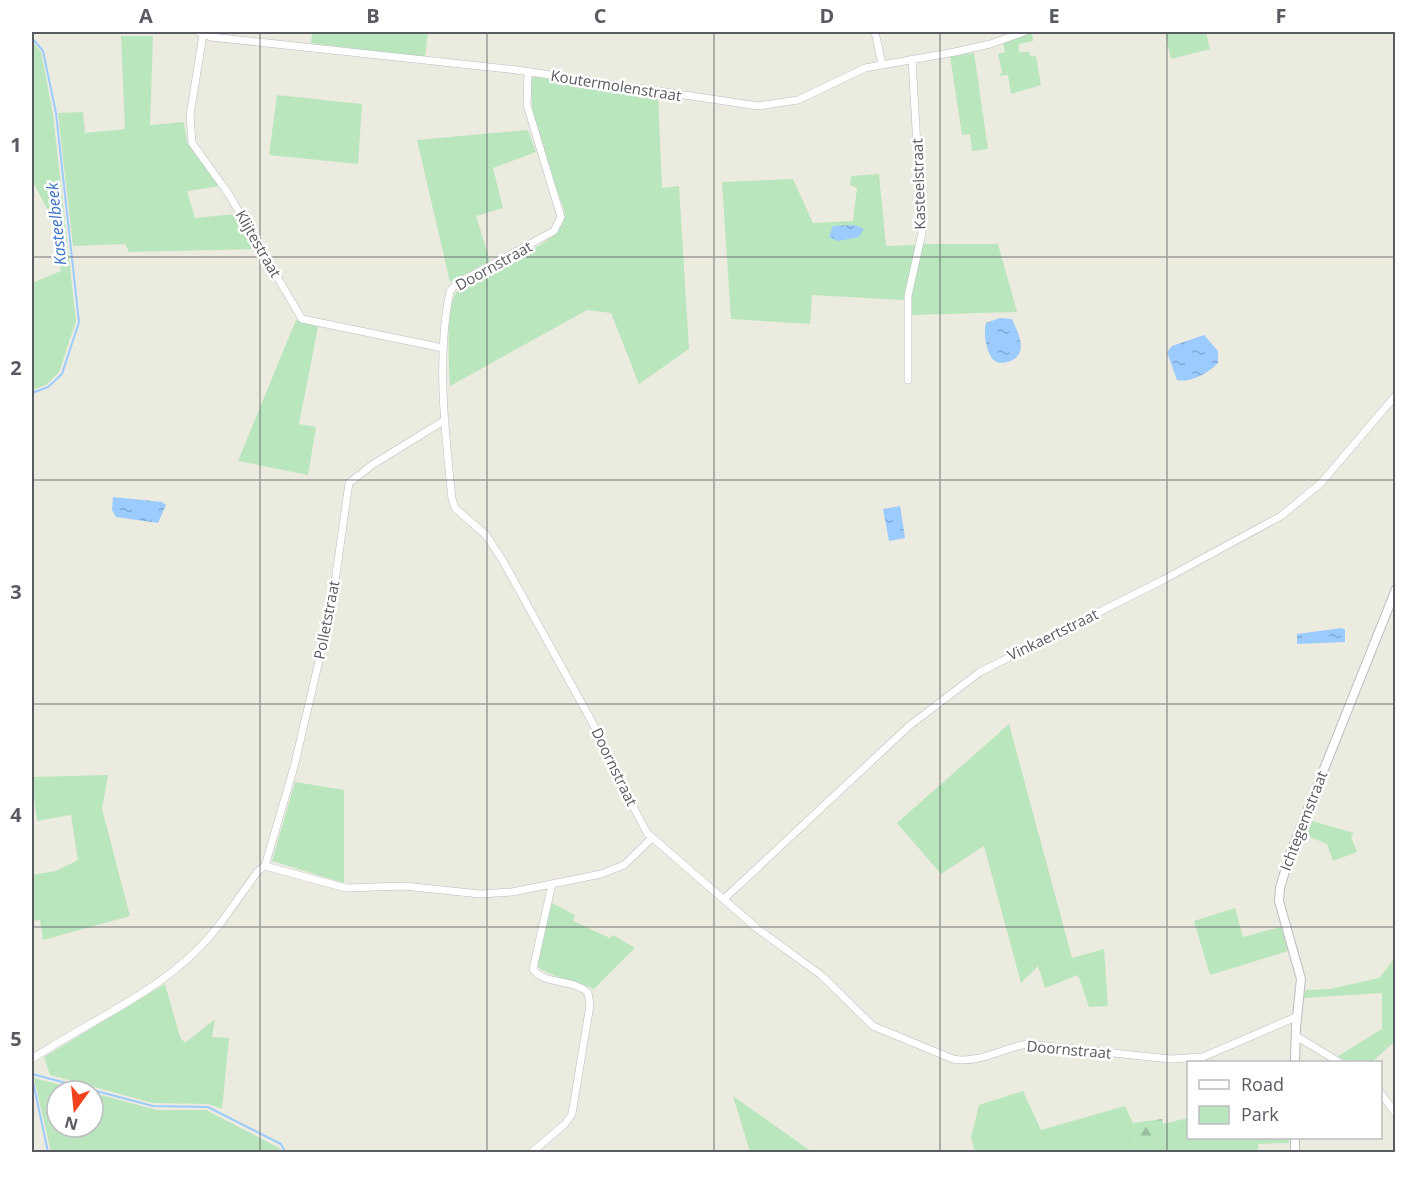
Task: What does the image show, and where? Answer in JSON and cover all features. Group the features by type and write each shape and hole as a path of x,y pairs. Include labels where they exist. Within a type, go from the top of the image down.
{"street":[{"path":"875,32 882,64"},
{"name":"Koutermolenstraat","path":"201,33 528,72 758,106 798,100 852,73 882,64 990,44 1024,32"},
{"name":"Klijtestraat","path":"201,33 190,115 192,143 228,192 302,319 443,348"},
{"name":"Kasteelstraat","path":"908,380 908,296 922,233 912,59"},
{"name":"Doornstraat","path":"528,72 527,105 561,217 554,231 456,284 450,291 443,348 445,420 455,508 486,536 503,561 571,683 611,764 652,838 773,940 821,975 873,1026 953,1059 965,1061 978,1059 1008,1047 1028,1044 1170,1059 1203,1057 1296,1017"},
{"name":"Vinkaertstraat","path":"724,899 909,726 980,672 1163,580 1281,516 1321,483 1395,395"},
{"name":"Polletstraat","path":"32,1047 33,1057 146,990 184,963 210,937 258,871 266,866 294,767 331,610 349,483 372,465 445,420"},
{"name":"Ichtegemstraat","path":"1295,1061 1296,1017 1301,979 1279,901 1280,888 1290,854 1395,589"},
{"path":"266,866 346,888 404,886 480,894 512,892 601,874 624,865 652,838"},
{"path":"532,1152 565,1124 572,1114 590,1005 585,989 540,976 533,969 552,884"},
{"path":"1296,1036 1337,1061"},
{"path":"1382,1095 1395,1114"}],"green space":[{"path":"312,32 428,32 425,58 311,43"},
{"path":"1032,32 1033,41 1019,44 1019,52 1029,52 1031,57 1036,56 1041,85 1011,94 1008,75 999,76 1002,72 998,54 1005,52 1003,43"},
{"path":"1165,32 1206,32 1210,49 1171,59"},
{"path":"121,36 153,36 150,125 184,122 187,142 220,186 187,191 195,218 236,214 256,249 129,252 125,244 73,246 58,113 83,112 85,133 125,129"},
{"path":"32,41 41,52 53,114 76,321 59,372 46,385 32,390 32,283 61,271 52,218 32,180"},
{"path":"974,53 988,149 972,151 970,134 962,135 950,56"},
{"path":"532,78 658,96 662,188 679,186 689,349 639,384 611,313 587,310 450,386 449,323 453,299 457,291 468,280 483,271 537,247 552,236 561,224 564,209 540,145 533,112 531,95"},
{"path":"277,95 362,104 358,164 269,155"},
{"path":"528,130 536,152 493,168 503,208 476,216 490,261 450,282 417,140"},
{"path":"879,174 886,246 917,245 904,300 812,295 810,324 731,319 722,182 793,179 813,223 853,221 857,188 850,185 851,176"},
{"path":"922,244 998,244 1017,312 910,315 911,288"},
{"path":"296,320 318,327 299,424 316,427 308,475 238,461"},
{"path":"1009,724 1072,958 1104,949 1108,1006 1089,1007 1078,975 1045,988 1038,966 1021,983 984,846 941,874 897,823"},
{"path":"108,775 102,809 130,916 43,940 40,920 32,921 32,875 56,871 78,860 71,815 37,821 32,777"},
{"path":"295,782 344,790 344,883 272,861"},
{"path":"1309,820 1354,833 1351,837 1357,852 1333,861 1327,844 1305,835"},
{"path":"552,903 575,915 573,921 610,938 613,935 635,948 594,989 548,973 537,966 538,950"},
{"path":"1235,908 1243,937 1281,927 1288,951 1210,975 1194,921"},
{"path":"1395,958 1395,1041 1373,1061 1346,1061 1338,1056 1382,1029 1382,993 1303,998 1306,990 1330,989 1379,978"},
{"path":"165,984 180,1037 185,1043 215,1019 212,1037 229,1038 222,1109 209,1104 153,1103 105,1090 105,1079 65,1079 50,1075 44,1057"},
{"path":"34,1078 45,1081 45,1126"},
{"path":"1023,1091 1041,1130 1125,1106 1133,1123 1136,1147 1166,1138 1163,1124 1187,1118 1187,1139 1289,1139 1289,1143 1258,1144 1258,1152 975,1152 971,1138 979,1105"},
{"path":"105,1096 157,1110 206,1110 279,1148 282,1152 51,1152 48,1139 105,1139"},
{"path":"733,1096 812,1152 750,1152"},
{"path":"1162,1119 1166,1138 1136,1147 1133,1123"}],"water":[{"path":"854,225 864,229 859,237 838,241 829,237 833,226"},
{"path":"1000,318 1012,319 1021,347 1016,357 1002,363 993,360 990,355 985,332 986,323"},
{"path":"1204,335 1218,351 1218,363 1199,376 1188,380 1177,380 1167,352 1172,346"},
{"path":"113,497 162,502 166,505 158,523 116,517 112,510"},
{"path":"900,506 905,538 889,541 883,509"},
{"path":"1342,628 1345,630 1345,642 1297,644 1297,634"}],"waterway":[{"name":"Kasteelbeek","path":"32,38 43,51 56,113 79,322 62,374 48,387 32,393"},
{"path":"32,1074 153,1106 208,1107 281,1144 285,1152"},
{"name":"Kasteelbeek","path":"32,1077 48,1152"}]}
